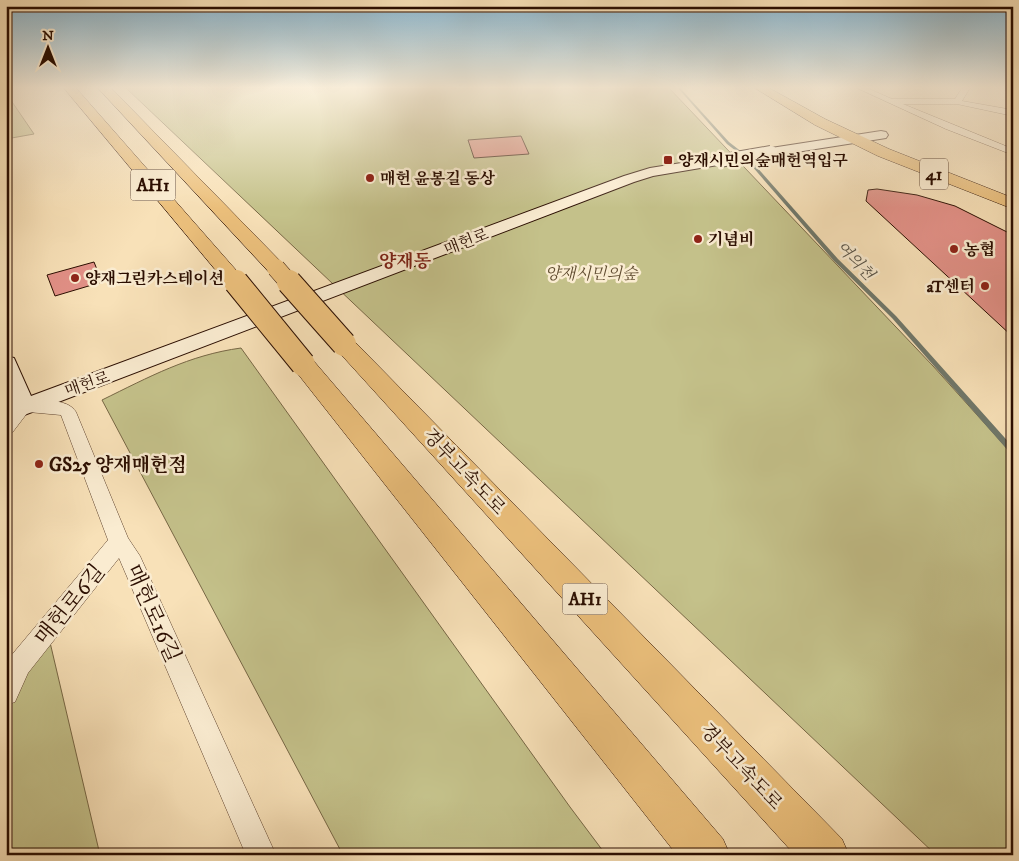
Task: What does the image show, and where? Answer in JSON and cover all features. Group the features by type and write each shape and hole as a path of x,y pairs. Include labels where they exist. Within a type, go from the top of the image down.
{"main road":[{"name":"AH1","path":"104,128 236,282 707,855"},
{"name":"경부고속도로","path":"142,128 276,268 344,344 826,855"},
{"name":"41","path":"852,128 935,174 1013,204"},
{"name":"41","path":"858,131 881,134 899,141"},
{"name":"매헌로","path":"14,410 630,178 650,172 772,152 858,131"},
{"path":"6,363 14,410"}],"street":[{"path":"954,128 1013,152"},
{"name":"매헌로16길","path":"14,410 61,408 68,412 118,542 129,556 261,855"},
{"path":"6,429 14,410"},
{"name":"매헌로6길","path":"6,693 19,665 118,542"}],"green space":[{"path":"6,128 30,128 34,134 6,139"},
{"name":"양재시민의숲","path":"168,128 707,128 933,366 1013,455 1013,855 936,855"},
{"path":"241,348 606,855 343,855 102,400 187,361 222,351"},
{"path":"49,638 100,855 6,855 6,717 27,668"}],"building":[{"path":"521,136 529,154 474,158 468,140"},
{"name":"aT센터","path":"877,189 917,195 955,206 1013,235 1013,337 866,201 868,190"},
{"name":"양재그린카스테이션","path":"94,262 102,282 55,296 47,275"}],"waterway":[{"name":"여의천","path":"715,128 728,143 746,157 836,260 894,317 1013,452"}],"place":[{"name":"양재시민의숲매헌역입구","path":"668,160"},
{"name":"매헌 윤봉길 동상","path":"370,178"},
{"name":"기념비","path":"698,239"},
{"name":"농협","path":"954,249"},
{"name":"양재그린카스테이션","path":"75,278"},
{"name":"aT센터","path":"985,286"},
{"name":"GS25 양재매헌점","path":"39,464"}],"district":[{"name":"양재동","path":"405,261"}]}
